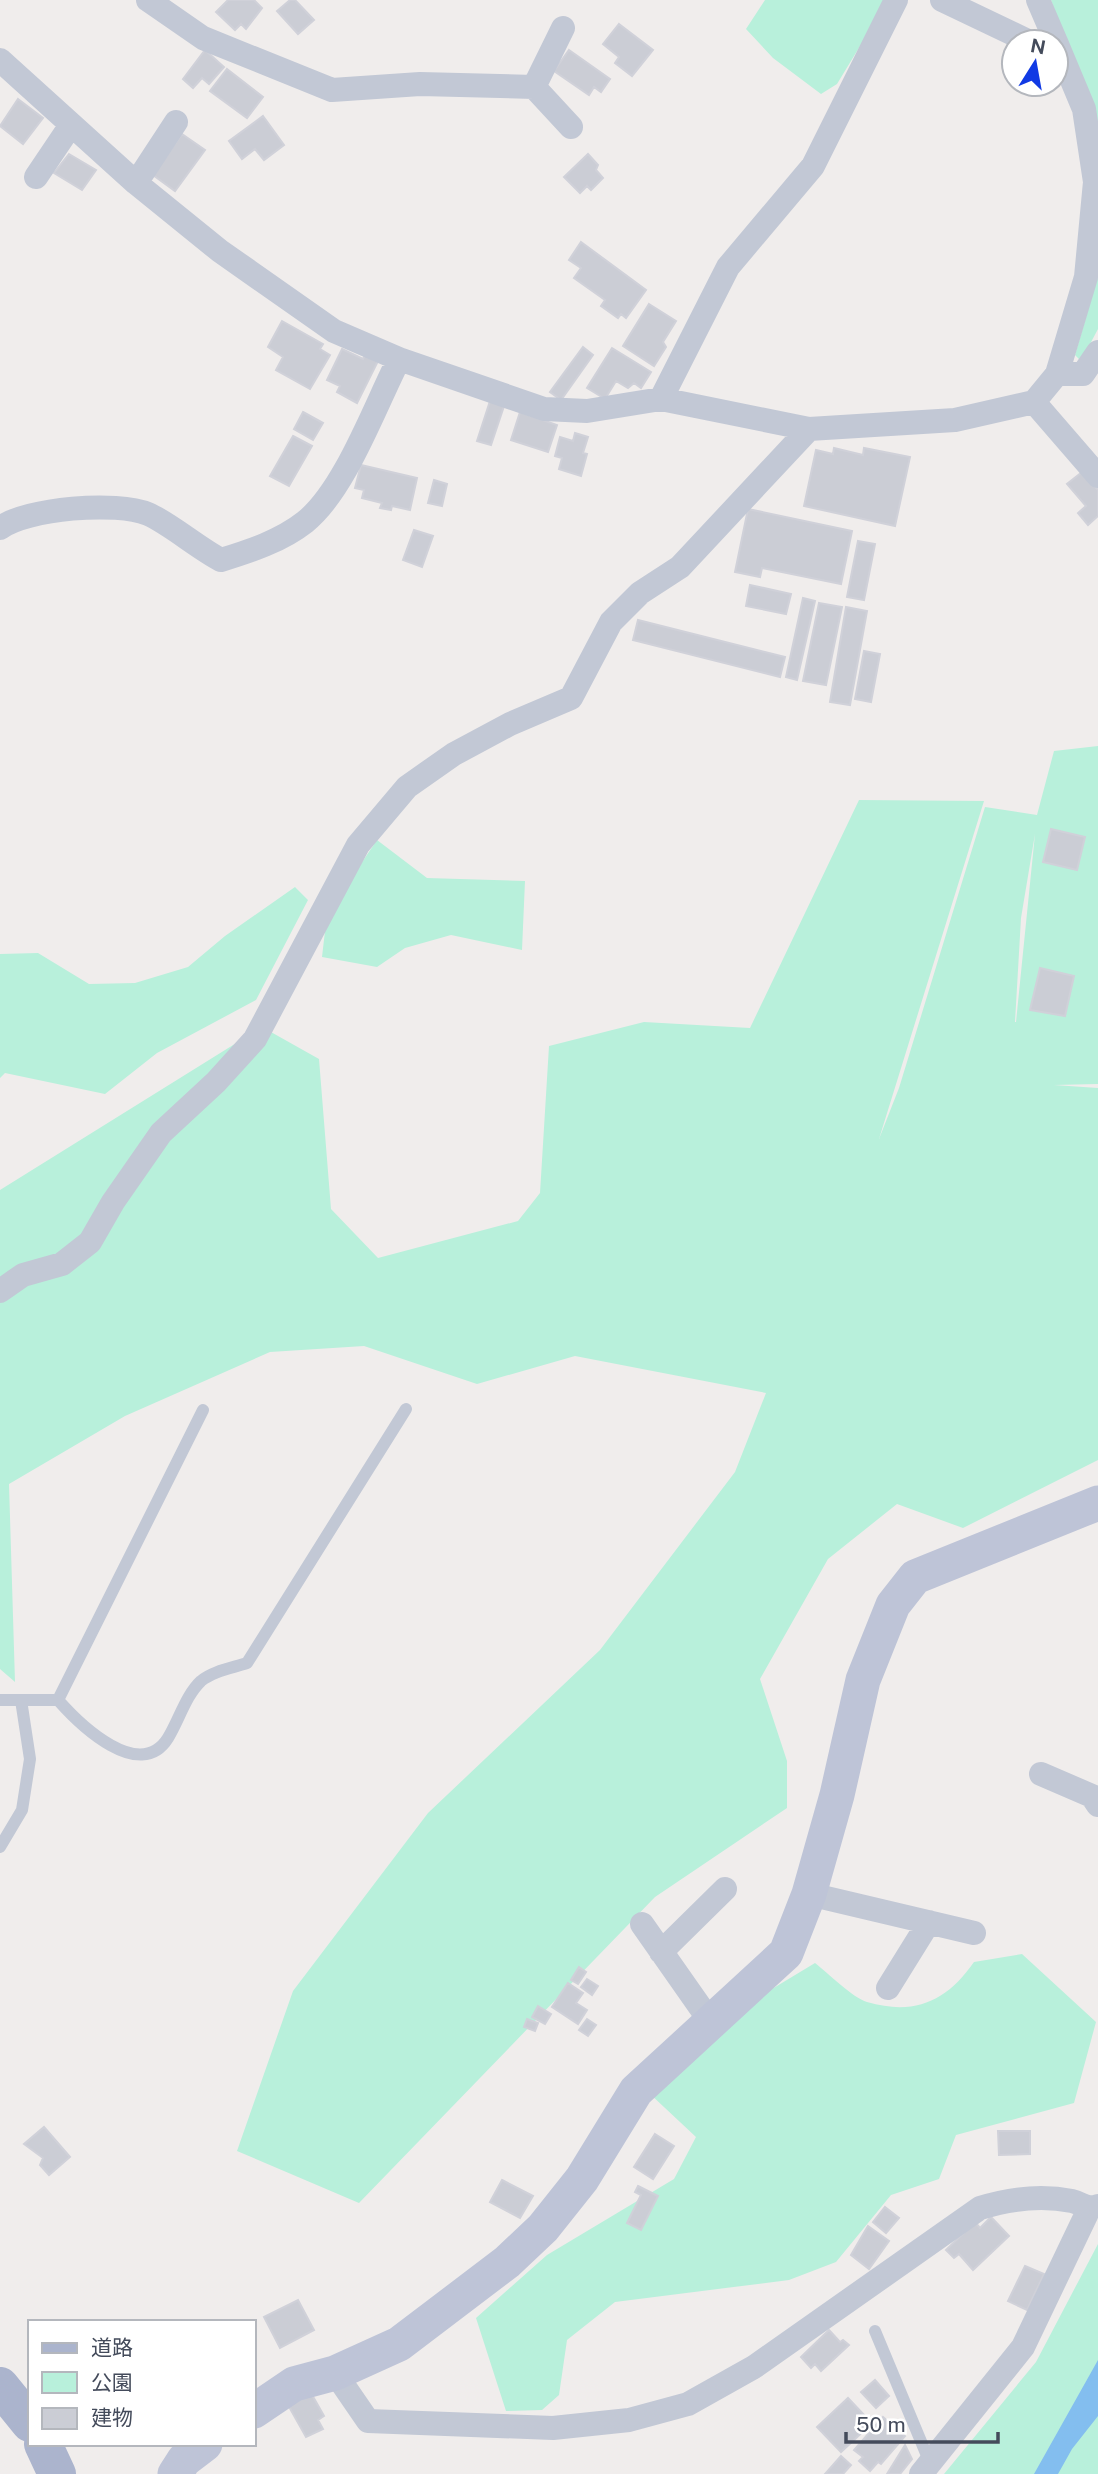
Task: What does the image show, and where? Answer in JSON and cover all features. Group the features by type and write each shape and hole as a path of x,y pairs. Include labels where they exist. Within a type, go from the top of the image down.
{"main road":[{"path":"0,2386 28,2421"},
{"path":"44,2446 57,2474"}],"street":[{"path":"148,0 203,38 332,90 420,84 534,87 571,127"},
{"path":"661,399 728,267 813,166 896,0"},
{"path":"942,0 1001,28"},
{"path":"1038,0 1049,28"},
{"path":"534,87 563,28"},
{"path":"0,60 136,183 220,251 334,331 399,359 544,409 587,411 661,399 809,429 955,419 1034,402 1057,374 1086,277 1095,181 1084,109 1070,77"},
{"path":"136,183 176,122"},
{"path":"36,177 71,125"},
{"path":"1057,374 1083,374 1098,352"},
{"path":"0,528 40,515 110,506 148,514 221,560 261,548 304,523 330,498 399,359"},
{"path":"1034,402 1098,476"},
{"path":"0,1291 23,1275 62,1264 90,1242 113,1202 161,1133 216,1082 255,1039 358,845 407,787 465,748 510,723 571,698 611,622 640,593 680,567 809,429"},
{"path":"256,2410 295,2384 335,2374 400,2344 507,2262 534,2236 582,2179 636,2091 786,1953 809,1894 837,1795 863,1680 893,1605 915,1577 1098,1503"},
{"path":"1041,1774 1092,1796 1098,1805"},
{"path":"661,1952 725,1889"},
{"path":"809,1894 974,1933"},
{"path":"888,1988 929,1922"},
{"path":"642,1924 710,2021"},
{"path":"335,2374 368,2421 553,2428 629,2420 688,2404 754,2367 980,2208 1013,2198 1073,2201 1094,2208 1023,2347 926,2469"},
{"path":"175,2474 184,2460 202,2446"}],"lane":[{"path":"0,1700 58,1700 79,1723 127,1755 149,1754 167,1740 201,1682 218,1672 247,1663 406,1409"},
{"path":"58,1700 204,1410"},
{"path":"0,1847 22,1810 30,1759 21,1700"},
{"path":"875,2331 926,2469"}],"green space":[{"path":"765,0 888,0 837,84 821,94 773,58 746,29"},
{"path":"1051,0 1098,0 1098,133 1070,54 1070,28 1061,28"},
{"path":"1098,276 1098,329 1081,361 1075,355"},
{"path":"1098,746 1098,1084 1054,1085 1098,1088 1098,1460 963,1528 897,1504 828,1559 760,1679 787,1761 787,1808 655,1897 359,2203 237,2151 293,1991 428,1813 600,1650 735,1472 766,1393 575,1356 477,1384 364,1346 270,1352 125,1416 9,1484 15,1682 0,1669 0,1190 262,1027 319,1059 331,1209 378,1258 518,1221 540,1193 549,1046 644,1022 750,1028 859,800 984,801 879,1139 899,1088 985,807 1037,815 1054,751","holes":["1035,834 1016,1022 1021,918"]},
{"path":"377,840 427,878 525,881 522,950 451,935 405,948 377,967 322,957 327,914"},
{"path":"295,887 308,900 256,1000 157,1053 105,1094 5,1073 0,1078 0,954 38,953 89,984 135,983 188,967 225,936"},
{"path":"1022,1954 1096,2022 1074,2103 956,2135 939,2179 891,2195 836,2262 789,2280 615,2302 567,2340 559,2395 542,2410 506,2411 476,2318 547,2255 674,2179 696,2137 649,2093 747,2004 815,1963 861,2000 884,2006 915,2006 928,2002 953,1987 974,1962"},
{"path":"1098,2244 1098,2474 944,2474 1036,2362"}],"water":[{"path":"1098,2360 1098,2416 1072,2449 1058,2474 1034,2474"}],"building":[{"path":"228,0 254,0 262,8 246,29 241,24 235,30 216,12"},
{"path":"290,0 295,0 314,20 298,34 277,11"},
{"path":"619,24 653,50 632,76 615,63 619,57 603,44"},
{"path":"205,50 224,67 209,84 202,78 193,88 183,79"},
{"path":"569,50 610,79 601,92 594,87 589,95 554,71"},
{"path":"227,69 263,97 247,118 210,91"},
{"path":"18,99 43,118 23,144 0,126"},
{"path":"263,116 284,145 264,160 255,149 242,159 229,141"},
{"path":"182,134 205,150 175,191 153,175"},
{"path":"69,154 96,170 82,190 54,173"},
{"path":"588,154 598,165 596,170 603,178 591,190 587,186 580,193 564,177"},
{"path":"581,242 646,290 626,318 621,314 618,318 601,306 605,300 574,278 581,268 569,260"},
{"path":"649,304 676,321 663,342 666,347 654,366 623,346"},
{"path":"282,321 323,344 320,349 330,355 310,389 276,370 283,357 268,347"},
{"path":"583,347 593,355 561,400 550,392"},
{"path":"612,348 651,372 641,388 634,383 628,388 616,381 605,399 587,388"},
{"path":"342,349 363,359 365,355 378,361 357,403 337,392 340,386 327,380"},
{"path":"490,401 504,406 491,445 477,441"},
{"path":"303,412 323,423 313,440 294,429"},
{"path":"520,412 557,425 548,452 511,440"},
{"path":"575,433 588,437 581,476 559,469 562,458 555,456 560,437 573,441"},
{"path":"293,436 312,446 289,486 270,476"},
{"path":"834,448 863,455 864,448 910,457 895,526 804,506 816,450 833,454"},
{"path":"361,465 417,478 410,510 392,506 391,510 380,508 382,503 362,498 364,490 355,488"},
{"path":"1082,472 1098,490 1098,516 1088,525 1078,513 1086,506 1067,484"},
{"path":"434,480 447,484 442,506 428,503"},
{"path":"748,509 852,531 841,584 762,568 760,577 735,572"},
{"path":"414,530 433,536 422,567 403,560"},
{"path":"858,541 875,544 864,600 847,597"},
{"path":"750,585 791,594 786,614 746,606"},
{"path":"803,598 815,601 797,680 786,677"},
{"path":"819,603 842,607 826,685 803,681"},
{"path":"846,607 867,611 850,705 830,702"},
{"path":"638,620 785,657 780,677 633,640"},
{"path":"864,651 880,654 871,702 855,699"},
{"path":"1051,829 1085,837 1077,870 1043,862"},
{"path":"1040,968 1074,976 1065,1016 1030,1010"},
{"path":"579,1967 586,1972 578,1984 571,1980"},
{"path":"587,1979 598,1986 592,1995 581,1987"},
{"path":"568,1983 583,1993 576,2003 587,2010 578,2024 552,2007"},
{"path":"538,2006 551,2014 545,2024 532,2017"},
{"path":"527,2019 538,2023 535,2031 524,2027"},
{"path":"587,2019 596,2025 588,2036 579,2030"},
{"path":"44,2127 70,2157 49,2175 40,2165 43,2158 24,2144"},
{"path":"998,2131 1030,2131 1030,2154 999,2155"},
{"path":"655,2134 674,2146 653,2179 634,2167"},
{"path":"502,2180 533,2196 520,2218 490,2202"},
{"path":"638,2186 658,2196 641,2230 627,2223 641,2195 635,2192"},
{"path":"885,2207 899,2218 886,2233 873,2222"},
{"path":"991,2217 1009,2236 973,2270 959,2254 954,2258 946,2250 975,2222 980,2228"},
{"path":"868,2226 889,2241 869,2269 851,2255"},
{"path":"1025,2266 1044,2274 1027,2310 1008,2301"},
{"path":"298,2300 314,2330 280,2348 264,2317"},
{"path":"829,2330 840,2342 843,2340 849,2345 821,2371 815,2364 811,2368 801,2357"},
{"path":"875,2380 889,2396 876,2408 861,2392"},
{"path":"311,2393 324,2416 318,2420 323,2429 306,2437 288,2405"},
{"path":"848,2398 866,2417 862,2421 868,2427 841,2452 817,2427"},
{"path":"883,2417 905,2436 881,2464 878,2462 870,2471 859,2461 863,2457 854,2450"},
{"path":"905,2445 912,2459 900,2474 887,2474"},
{"path":"841,2456 851,2465 843,2474 825,2474"}]}
